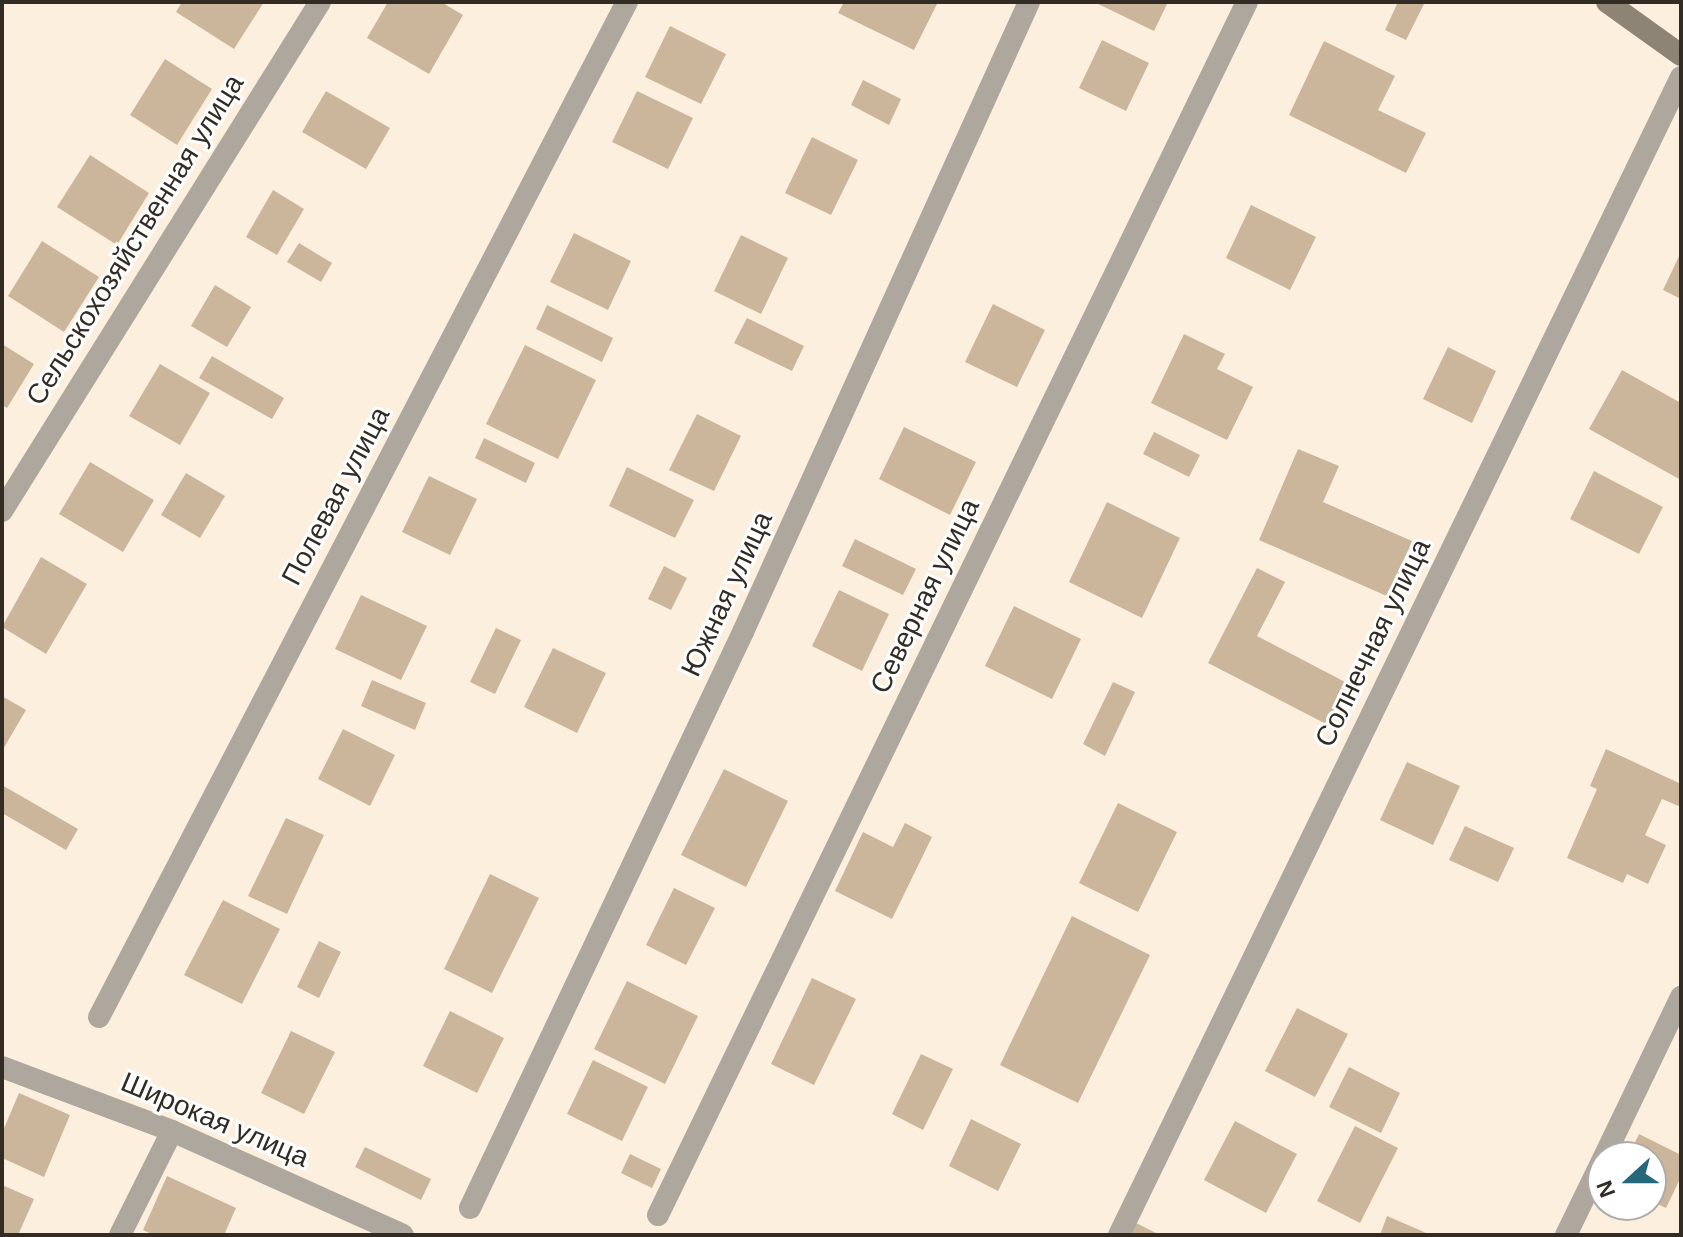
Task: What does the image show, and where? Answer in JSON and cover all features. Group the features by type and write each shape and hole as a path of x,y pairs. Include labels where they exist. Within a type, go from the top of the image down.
{"main road":[{"path":"1607,2 1681,55"}],"street":[{"name":"Сельскохозяйственная улица","path":"2,511 320,2"},
{"name":"Полевая улица","path":"99,1017 627,2"},
{"name":"Южная улица","path":"470,1208 750,618 1029,2"},
{"name":"Северная улица","path":"658,1215 1247,2"},
{"name":"Солнечная улица","path":"1119,1235 1681,77"},
{"path":"1611,1141 1681,997"},
{"name":"Широкая улица","path":"2,1067 172,1131 403,1235"},
{"path":"120,1235 172,1131"},
{"path":"1566,1235 1587,1191"}],"building":[{"path":"182,2 264,2 234,49 176,12"},
{"path":"388,2 441,2 463,15 429,74 367,38"},
{"path":"844,2 938,2 914,50 838,13"},
{"path":"1094,2 1168,2 1154,31"},
{"path":"1398,2 1425,2 1406,40 1385,30"},
{"path":"670,26 726,54 701,104 645,77"},
{"path":"1102,40 1149,63 1126,111 1079,88"},
{"path":"1324,41 1395,76 1378,110 1426,133 1406,173 1289,115"},
{"path":"165,59 212,89 177,145 130,115"},
{"path":"863,80 901,99 889,125 851,105"},
{"path":"326,91 390,128 366,169 302,132"},
{"path":"637,91 693,118 668,169 612,142"},
{"path":"812,137 858,160 831,215 785,193"},
{"path":"90,155 149,193 117,245 57,207"},
{"path":"273,190 304,209 277,255 246,237"},
{"path":"1251,205 1316,237 1290,290 1226,258"},
{"path":"574,233 631,261 608,310 550,282"},
{"path":"741,235 788,258 761,314 714,291"},
{"path":"42,241 99,277 64,332 8,296"},
{"path":"299,243 332,263 321,282 287,262"},
{"path":"1681,252 1681,299 1663,290"},
{"path":"215,285 251,307 227,347 191,326"},
{"path":"993,304 1045,330 1017,387 965,362"},
{"path":"547,305 613,338 602,362 536,329"},
{"path":"747,318 804,346 792,371 734,343"},
{"path":"1184,334 1225,354 1217,369 1253,387 1227,440 1151,403"},
{"path":"2,344 34,364 7,408 2,405"},
{"path":"525,345 596,380 558,459 486,424"},
{"path":"1448,347 1496,371 1472,423 1423,399"},
{"path":"212,356 284,398 272,419 199,378"},
{"path":"160,364 210,393 180,445 129,416"},
{"path":"1622,370 1681,403 1681,480 1589,429"},
{"path":"697,414 741,436 714,491 669,470"},
{"path":"904,427 976,462 950,515 879,479"},
{"path":"1154,432 1200,455 1189,477 1143,454"},
{"path":"484,438 535,463 526,483 475,458"},
{"path":"1298,449 1339,466 1323,502 1412,541 1389,597 1259,540"},
{"path":"90,462 154,500 123,552 59,514"},
{"path":"627,467 694,500 675,538 609,506"},
{"path":"1594,471 1663,507 1639,554 1570,519"},
{"path":"186,473 225,496 200,538 161,515"},
{"path":"429,476 477,499 450,555 402,532"},
{"path":"1107,502 1180,538 1142,618 1069,582"},
{"path":"855,539 916,569 903,595 842,566"},
{"path":"41,557 87,584 46,654 2,627"},
{"path":"664,566 687,578 671,610 648,599"},
{"path":"1257,568 1285,582 1257,636 1349,684 1328,725 1208,663"},
{"path":"839,590 889,614 862,671 812,646"},
{"path":"361,595 427,626 401,680 335,649"},
{"path":"1014,606 1081,639 1052,699 985,666"},
{"path":"496,628 521,640 495,694 470,682"},
{"path":"553,648 606,673 577,733 524,707"},
{"path":"372,680 426,703 415,730 361,706"},
{"path":"1113,682 1135,692 1105,756 1083,744"},
{"path":"2,696 26,710 2,751"},
{"path":"343,729 395,755 370,806 318,779"},
{"path":"1606,749 1681,784 1681,807 1662,799 1645,835 1666,845 1648,884 1627,874 1623,883 1567,858 1597,789 1590,786"},
{"path":"1407,762 1460,786 1433,845 1380,820"},
{"path":"724,769 788,801 746,887 681,855"},
{"path":"2,785 78,829 66,850 2,813"},
{"path":"1118,803 1177,832 1138,912 1079,883"},
{"path":"286,818 324,835 287,914 248,896"},
{"path":"905,823 932,837 892,919 835,891 863,832 893,847"},
{"path":"1465,826 1514,848 1498,882 1449,860"},
{"path":"490,874 539,898 492,993 444,969"},
{"path":"674,888 715,908 686,965 646,945"},
{"path":"223,900 280,929 242,1004 184,975"},
{"path":"1072,916 1150,955 1078,1103 1000,1065"},
{"path":"319,941 341,952 319,998 297,987"},
{"path":"812,978 856,999 814,1085 771,1064"},
{"path":"627,981 698,1016 665,1084 594,1049"},
{"path":"1297,1008 1348,1034 1315,1097 1265,1071"},
{"path":"450,1011 504,1038 477,1093 423,1066"},
{"path":"291,1031 335,1052 304,1114 261,1093"},
{"path":"921,1054 953,1069 923,1130 892,1114"},
{"path":"593,1060 648,1087 622,1141 567,1114"},
{"path":"1349,1067 1400,1093 1381,1133 1329,1107"},
{"path":"19,1093 70,1115 44,1177 2,1158 2,1133"},
{"path":"971,1119 1021,1144 998,1191 949,1166"},
{"path":"1235,1121 1297,1154 1266,1213 1204,1180"},
{"path":"1355,1126 1398,1148 1360,1223 1317,1201"},
{"path":"1639,1134 1653,1141 1636,1141"},
{"path":"365,1147 431,1179 421,1200 355,1167"},
{"path":"1667,1148 1681,1155 1681,1177 1667,1206"},
{"path":"630,1154 661,1169 652,1188 621,1173"},
{"path":"167,1176 236,1208 224,1235 154,1235 143,1230"},
{"path":"2,1185 34,1199 18,1235 2,1235"},
{"path":"1387,1216 1431,1235 1380,1235"},
{"path":"1136,1223 1160,1235 1130,1235"}]}
